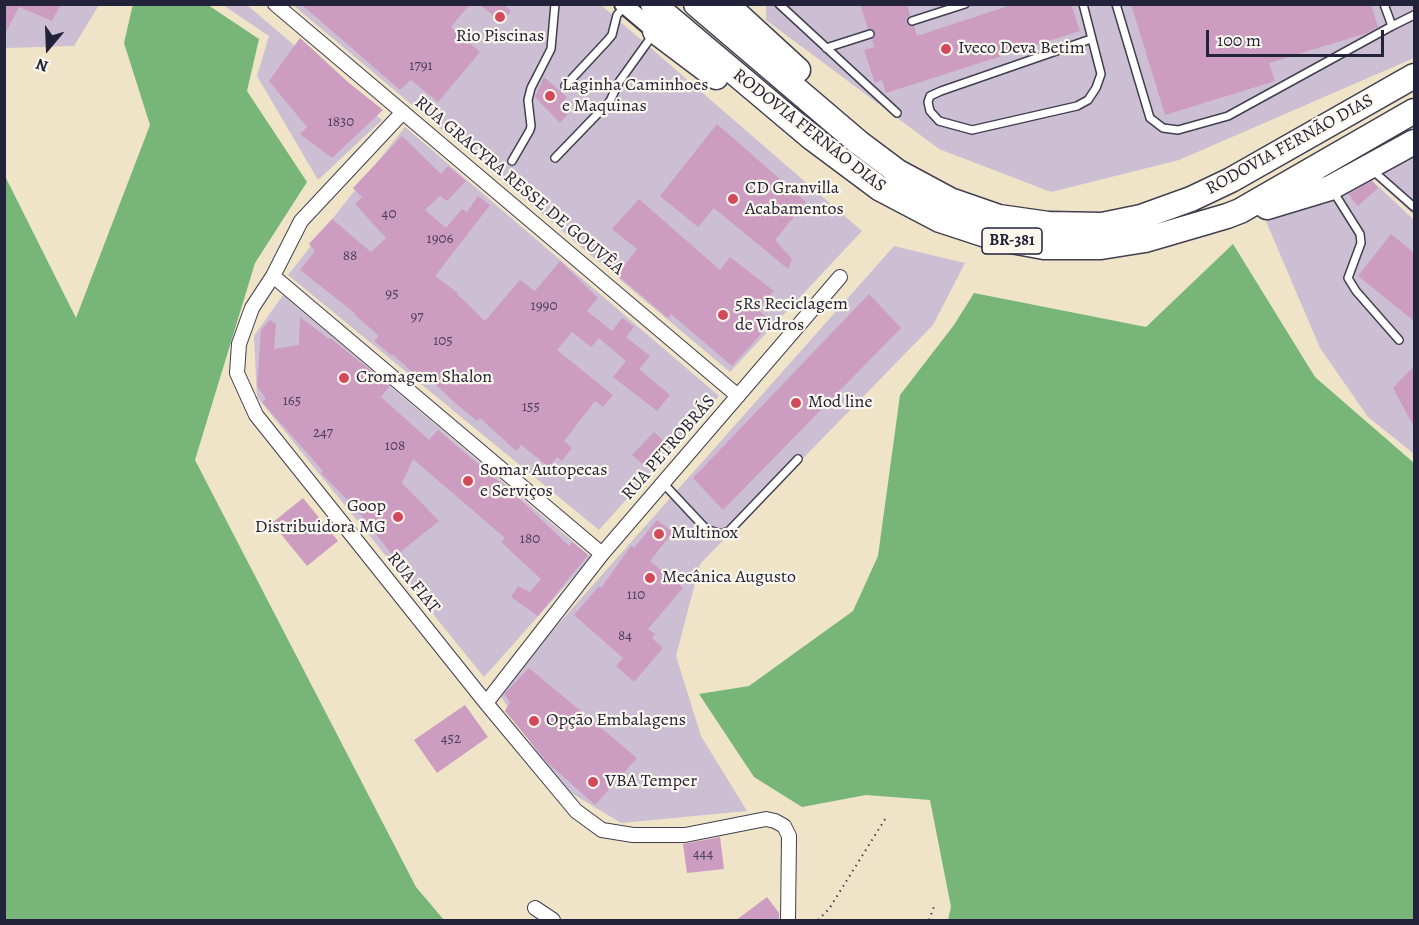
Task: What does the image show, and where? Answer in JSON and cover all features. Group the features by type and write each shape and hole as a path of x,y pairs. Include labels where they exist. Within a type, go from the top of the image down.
{"highway":[{"name":"RODOVIA FERNÃO DIAS","path":"653,4 812,138 879,188 940,220 994,238 1044,247 1101,247 1145,240 1240,211 1414,111"},
{"name":"RODOVIA FERNÃO DIAS","path":"696,4 858,142 898,172 950,200 999,217 1048,224 1102,225 1141,217 1191,200 1231,180 1414,76"},
{"name":"BR-381","path":"726,4 845,114 858,142"},
{"path":"656,31 739,94 812,138"},
{"path":"1240,211 1264,208 1330,188 1414,142"}],"street":[{"name":"RUA GRACYRA RESSE DE GOUVÊA","path":"275,4 738,396"},
{"path":"624,5 656,31"},
{"name":"RUA FIAT","path":"404,112 301,221 273,276 252,309 239,344 237,374 256,415 486,703 576,811 602,831 633,835 685,835 766,819 775,821 784,826 789,836 788,921"},
{"path":"273,276 602,554"},
{"name":"RUA PETROBRÁS","path":"486,703 602,554 840,277"},
{"path":"536,908 553,921"}],"lane":[{"path":"512,161 530,130 528,100 531,88 551,49 555,4"},
{"path":"779,4 897,112"},
{"path":"912,21 965,4"},
{"path":"1083,4 1101,74 1088,100 1077,106 972,130 939,121 930,111 928,102 930,96 941,91 1091,39"},
{"path":"1116,4 1150,118 1163,128 1178,130 1228,116 1414,15"},
{"path":"1384,4 1392,26"},
{"path":"565,86 608,41 612,35 617,15 624,5"},
{"path":"555,158 610,101 619,82 656,31"},
{"path":"826,48 870,34"},
{"path":"1368,167 1414,207"},
{"path":"1330,188 1360,234 1361,243 1348,278 1356,291 1399,340"},
{"path":"663,483 706,529 721,534 729,531 798,459"}],"path":[{"path":"818,921 829,909 887,816"},
{"path":"929,921 935,904"}],"shaded area":[{"path":"4,5 99,5 74,46 5,48"},
{"path":"223,5 247,5 382,120 318,180 257,76 269,36"},
{"path":"293,5 601,5 862,231 730,372"},
{"path":"766,5 1414,5 1414,58 1179,160 1051,192 939,149 766,20"},
{"path":"405,127 719,396 599,530 288,275"},
{"path":"1414,149 1414,215 1369,174"},
{"path":"1363,172 1414,220 1414,454 1368,417 1320,348 1265,219"},
{"path":"894,246 965,263 933,325 700,564 676,656 701,736 747,811 621,823 558,785 498,692"},
{"path":"283,295 591,557 484,677 257,397 254,336"}],"green space":[{"path":"133,4 208,5 259,39 247,91 307,182 255,263 195,460 416,887 444,920 5,920 5,176 76,318 150,125 124,43"},
{"path":"1233,244 1315,377 1414,463 1414,920 948,920 951,907 930,800 866,795 802,807 754,777 699,694 749,686 853,611 878,556 900,395 954,325 974,293 1146,327"}],"building":[{"path":"4,4 61,4 52,21 19,7 4,36"},
{"path":"301,4 470,4 451,27 480,52 438,102 411,80 400,90"},
{"name":"Rio Piscinas","path":"479,4 503,4 511,11 501,22"},
{"name":"Iveco Deva Betim","path":"860,4 907,4 910,16 907,23 914,26 917,36 1014,4 1071,4 1080,31 886,93 882,80 875,83 864,50 874,47 872,39 875,33 868,29"},
{"path":"1131,4 1371,4 1378,27 1367,33 1269,63 1275,81 1165,115"},
{"path":"300,38 349,83 383,110 332,158 300,134 307,127 269,81"},
{"name":"Laginha Caminhoes e Maquinas","path":"544,77 567,97 560,105 569,113 560,123 535,97"},
{"name":"CD Granvilla Acabamentos","path":"717,124 806,202 775,240 792,259 788,269 714,208 698,227 660,196"},
{"path":"402,136 441,174 448,166 466,181 447,201 440,196 425,210 446,228 462,209 467,212 478,196 490,205 435,276 458,293 485,321 520,280 535,291 560,261 598,298 587,311 612,331 622,318 634,327 626,337 650,356 639,369 670,395 657,411 613,377 626,361 599,338 591,347 572,332 557,350 613,395 603,407 595,401 564,441 572,448 562,461 557,457 549,467 521,445 516,451 480,418 477,421 454,402 424,373 419,378 374,341 379,336 356,314 300,270 315,251 309,244 332,219 371,252 386,238 355,204 362,197 353,188"},
{"path":"1372,181 1378,188 1358,206 1348,194"},
{"path":"639,199 720,270 730,257 774,291 757,309 772,322 732,366 671,314 668,318 617,275 637,249 612,229"},
{"path":"1391,234 1414,253 1414,321 1358,276"},
{"name":"Mod line","path":"869,294 901,328 723,510 693,478"},
{"path":"300,317 390,386 381,397 429,440 438,430 524,503 569,546 572,542 588,555 538,616 511,597 518,586 530,592 541,579 501,542 505,538 413,459 402,483 439,521 394,557 356,509 321,473 323,471 262,402 266,399 257,386 261,330 270,320 276,324 274,349 299,345"},
{"path":"1414,366 1414,427 1393,388"},
{"path":"654,432 667,444 646,467 632,455"},
{"path":"303,498 338,541 307,566 272,523"},
{"path":"657,520 673,532 650,561 683,588 648,629 655,634 652,638 663,648 634,682 616,666 623,658 574,615 599,586 601,588 631,546 634,548"},
{"path":"529,668 637,758 595,805 547,762 505,711 510,702 504,694"},
{"path":"465,705 488,737 437,773 414,740"},
{"path":"720,837 724,869 687,873 683,844"},
{"path":"767,897 779,913 779,921 735,921"}],"place":[{"name":"Rio Piscinas","path":"500,17"},
{"name":"Iveco Deva Betim","path":"946,49"},
{"name":"Laginha Caminhoes e Maquinas","path":"550,96"},
{"name":"CD Granvilla Acabamentos","path":"733,199"},
{"name":"5Rs Reciclagem de Vidros","path":"723,315"},
{"name":"Cromagem Shalon","path":"344,378"},
{"name":"Mod line","path":"796,403"},
{"name":"Somar Autopecas e Serviços","path":"468,481"},
{"name":"Goop Distribuidora MG","path":"398,517"},
{"name":"Multinox","path":"659,534"},
{"name":"Mecânica Augusto","path":"650,578"},
{"name":"Opção Embalagens","path":"534,721"},
{"name":"VBA Temper","path":"593,782"}]}
